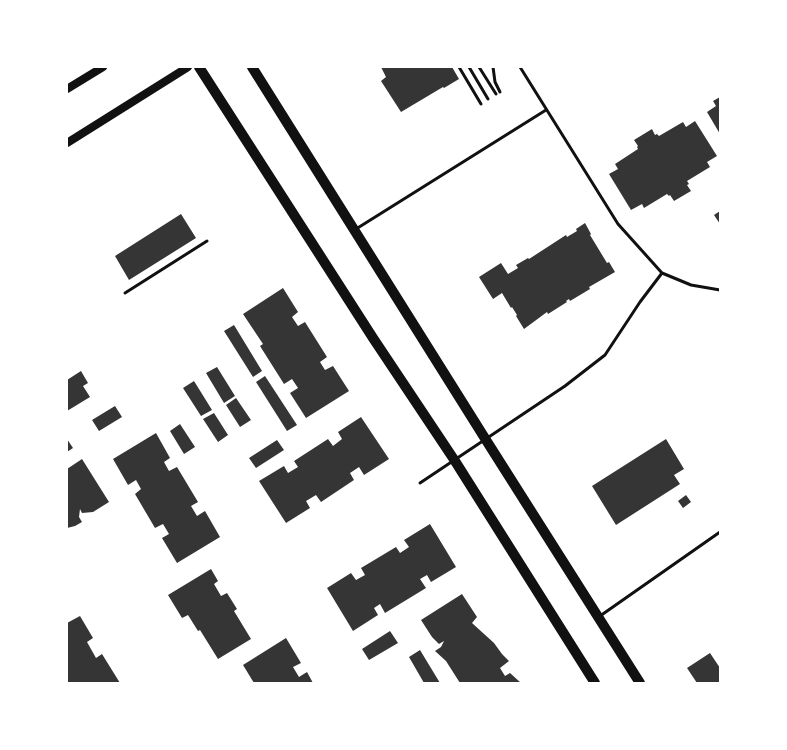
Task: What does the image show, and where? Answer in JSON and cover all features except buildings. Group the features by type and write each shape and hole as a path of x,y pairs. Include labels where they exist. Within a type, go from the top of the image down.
{"main road":[{"path":"67,89 103,67"},
{"path":"67,143 188,67"},
{"path":"199,67 360,318 455,461 595,683"},
{"path":"252,67 640,683"}],"lane":[{"path":"459,67 480,104"},
{"path":"469,67 488,99"},
{"path":"479,67 496,94"},
{"path":"493,67 495,82 500,92"},
{"path":"520,67 618,224 662,273 691,285 720,290"},
{"path":"355,230 546,110"},
{"path":"125,293 207,241"},
{"path":"420,483 565,386 605,355 640,302 662,273"},
{"path":"599,617 720,532"}]}
